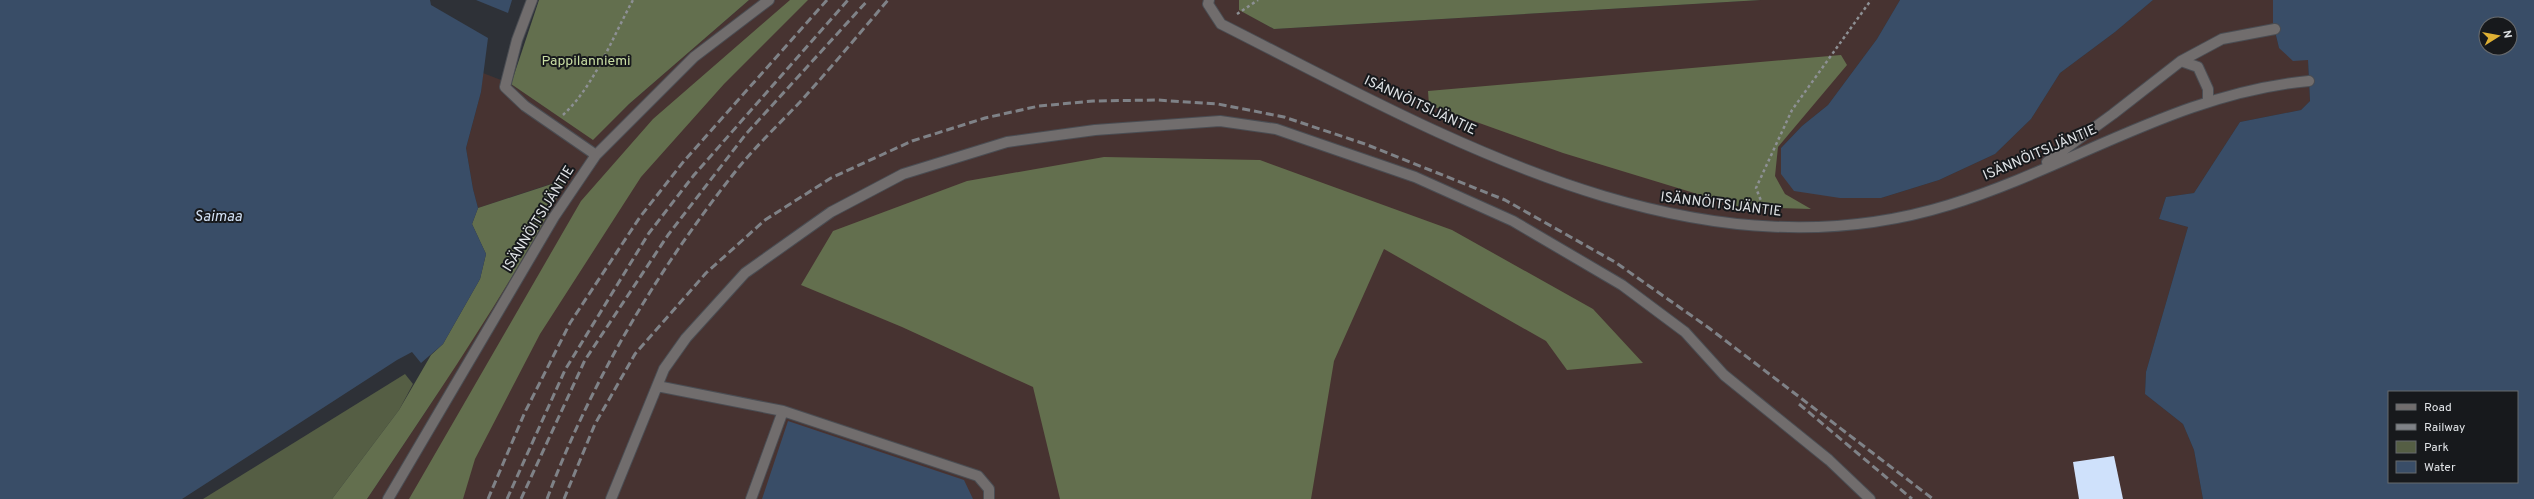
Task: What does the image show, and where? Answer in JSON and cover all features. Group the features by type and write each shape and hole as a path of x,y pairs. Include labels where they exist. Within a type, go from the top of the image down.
{"street":[{"path":"532,0 517,40 505,87 525,106 596,155"},
{"name":"ISÄNNÖITSIJÄNTIE","path":"388,499 554,217 596,155 694,57 769,0"},
{"path":"1209,0 1208,4 1221,24"},
{"name":"ISÄNNÖITSIJÄNTIE","path":"1221,24 1418,121 1571,187 1659,212 1771,228 1868,224 1949,205 2030,174 2138,126 2208,101 2249,90 2309,81"},
{"path":"2030,174 2113,114 2181,61 2222,39 2275,29"},
{"path":"2181,61 2198,67 2208,89 2208,101"},
{"path":"611,499 664,369 686,338 745,273 831,212 903,174 1007,142 1095,130 1220,121 1284,131 1415,177 1520,225 1622,285 1685,332 1724,375 1829,460 1870,499"},
{"path":"657,386 783,411 978,476 989,489 989,499"},
{"path":"752,499 783,411"}],"path":[{"path":"552,125 570,108 595,72 633,0"},
{"path":"1221,24 1258,0"},
{"path":"1771,228 1756,188 1792,110 1871,0"}],"shaded area":[{"path":"749,0 1239,0 1240,10 1274,29 1761,0 1900,0 1877,39 1828,105 1802,126 1781,148 1840,198 1881,198 1939,180 1995,154 2031,119 2060,73 2115,32 2153,0 2273,0 2273,23 2279,48 2308,60 2310,101 2301,110 2240,122 2194,193 2166,197 2159,219 2188,227 2146,372 2145,394 2183,424 2194,450 2203,499 367,499 434,399 566,179 478,208 466,148 481,92 483,73 511,84 593,139 629,104"}],"green space":[{"name":"Pappilanniemi","path":"539,0 749,0 629,104 593,140 511,84"},
{"path":"790,0 808,0 724,84 641,177 540,334 475,459 463,499 409,499 581,201 653,119"},
{"path":"1239,0 1761,0 1274,29 1239,10"},
{"path":"1841,55 1847,65 1778,147 1775,176 1785,194 1811,209 1740,207 1563,153 1429,105 1428,91"},
{"path":"1104,157 1260,160 1452,230 1593,309 1643,363 1567,370 1546,341 1384,249 1334,361 1311,499 1060,499 1033,387 902,327 801,285 833,231 967,181"},
{"path":"567,179 545,220 472,342 367,499 332,499 399,410 431,355 443,344 480,279 486,254 472,224 478,208"},
{"path":"405,374 413,384 399,410 332,499 203,499"}],"water":[{"name":"Saimaa","path":"0,0 430,0 431,5 488,38 481,92 466,148 478,208 472,224 486,254 480,279 443,344 421,363 412,352 397,360 182,499 0,499"},
{"path":"476,0 512,0 508,13"},
{"path":"1900,0 2153,0 2115,32 2060,73 2031,119 1995,154 1939,180 1881,198 1840,198 1794,191 1781,174 1781,148 1802,126 1828,105 1877,39"},
{"path":"2273,0 2534,0 2534,499 2203,499 2194,450 2183,424 2145,394 2146,372 2188,227 2159,219 2166,197 2194,193 2240,122 2301,110 2310,101 2308,60 2293,61 2279,48 2273,23"},
{"path":"788,421 964,480 973,499 762,499"}],"building":[{"path":"2114,456 2123,499 2079,499 2073,462"}],"railway":[{"path":"488,499 525,412 570,323 640,217 684,161 827,0"},
{"path":"507,499 565,370 649,233 694,175 848,0"},
{"path":"521,499 585,360 668,235 746,134 868,0"},
{"path":"547,499 565,454 606,368 655,284 682,244 739,167 811,90 888,0"},
{"path":"564,499 595,424 635,354 706,273 765,220 831,178 912,141 985,118 1039,106 1093,101 1157,100 1218,104 1284,117 1365,144 1505,200 1615,262 1709,328 1933,499"},
{"path":"1799,404 1912,499"}]}
